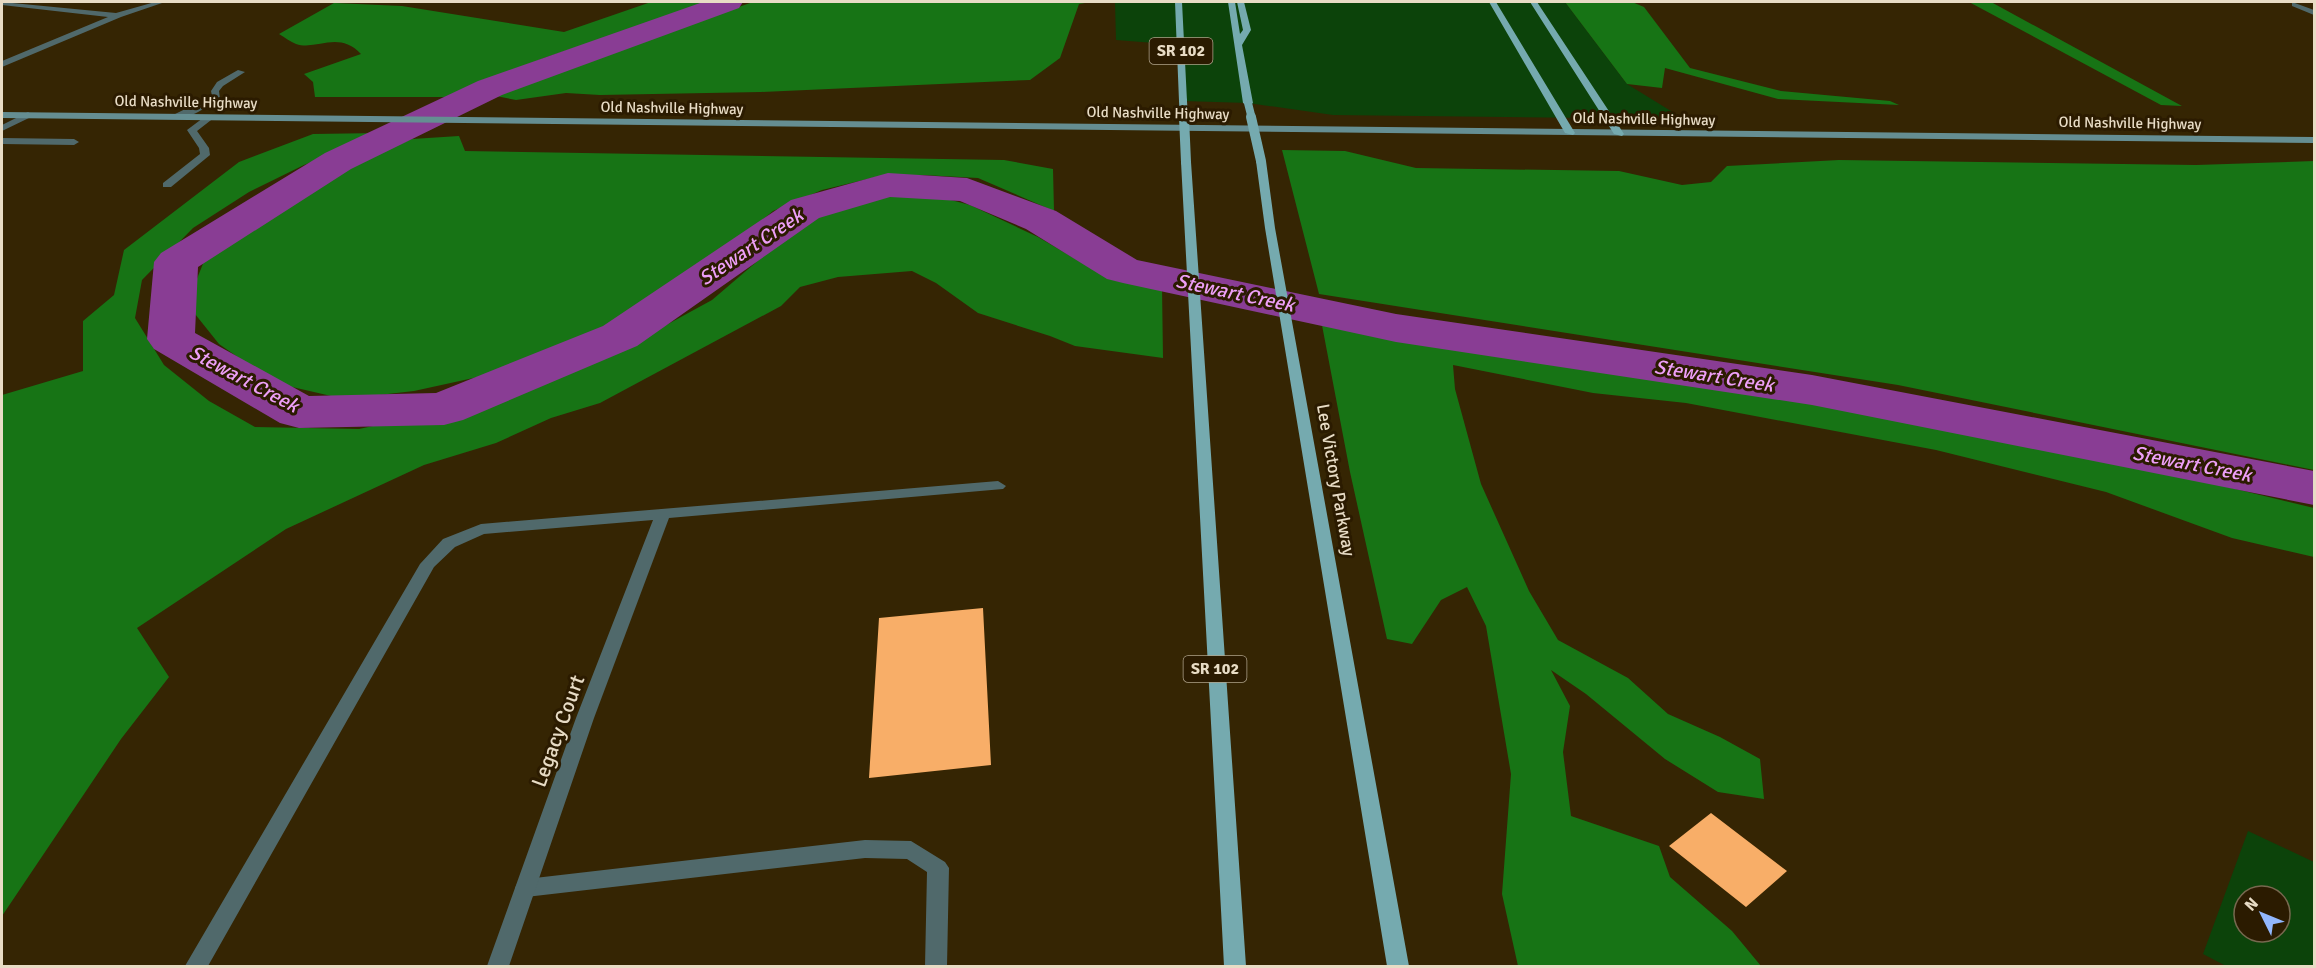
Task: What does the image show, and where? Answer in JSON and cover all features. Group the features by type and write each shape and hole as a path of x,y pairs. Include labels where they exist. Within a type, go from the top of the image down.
{"main road":[{"name":"SR 102","path":"1178,2 1235,966"},
{"name":"Lee Victory Parkway","path":"1231,2 1248,103 1261,160 1269,228 1398,966"},
{"path":"1238,45 1247,30 1241,2"},
{"path":"1492,2 1570,133"},
{"path":"1533,2 1619,134"},
{"name":"Old Nashville Highway","path":"2,115 2314,140"}],"street":[{"path":"2,64 118,15 161,2"},
{"path":"2,3 118,15"},
{"path":"2295,4 2314,13"},
{"path":"163,117 192,100 215,91 220,84 241,72"},
{"path":"176,117 203,106 217,97 215,91"},
{"path":"2,128 28,115"},
{"path":"167,184 205,155 192,130 210,117"},
{"path":"2,141 74,142"},
{"path":"196,966 428,564 449,543 481,529 998,486"},
{"name":"Legacy Court","path":"498,966 585,718 663,513"},
{"path":"526,888 865,849 911,850 938,868 936,966"}],"green space":[{"path":"651,2 712,2 544,58 447,97 315,97 313,82 304,74 361,54 344,43 304,45 294,43 279,34 334,3 402,6 564,32"},
{"path":"753,2 1091,2 1079,4 1060,58 1030,80 761,92 600,95 566,93 516,100 496,96 559,69"},
{"path":"1115,2 1565,2 1627,84 1684,119 1333,115 1248,103 1183,101 1180,45 1116,40"},
{"path":"1565,2 1632,2 1644,7 1690,68 1781,91 1890,101 1899,105 1778,99 1665,68 1662,88 1627,84"},
{"path":"1969,2 1991,2 2182,106 2161,105"},
{"path":"380,133 304,165 249,192 193,228 142,280 135,318 164,365 209,401 255,427 359,429 488,401 626,347 712,300 815,212 879,193 924,193 970,205 1038,237 1089,267 1162,287 1163,358 1075,346 978,313 936,283 912,271 838,277 800,287 781,306 600,403 551,418 496,443 424,465 286,529 137,628 169,677 121,739 2,916 2,395 83,371 83,321 114,295 124,250 239,162 313,134"},
{"path":"459,136 465,151 1004,160 1053,169 1054,211 978,178 923,175 880,176 822,190 773,211 740,239 699,265 655,304 598,338 519,368 414,391 344,399 275,383 219,344 187,304 206,256 336,172 412,139"},
{"path":"1282,150 1345,151 1416,168 1619,171 1682,185 1711,182 1727,166 1839,160 2196,165 2314,161 2314,470 1898,385 1319,294"},
{"path":"1321,320 1591,369 1778,393 2071,449 2314,508 2314,557 2232,538 2106,492 1936,450 1686,403 1593,393 1453,365 1455,389 1481,484 1529,591 1558,640 1628,678 1668,714 1720,737 1760,759 1764,799 1718,792 1665,759 1586,694 1551,670 1570,706 1563,752 1571,816 1659,846 1670,877 1732,931 1761,966 1518,966 1502,894 1511,774 1486,626 1467,587 1441,600 1412,644 1387,639 1350,472"},
{"path":"2248,831 2314,862 2314,966 2226,966 2203,954"}],"building":[{"path":"983,608 991,765 869,778 879,618"},
{"path":"1711,813 1787,871 1746,907 1669,846"}],"waterway":[{"name":"Stewart Creek","path":"729,2 490,88 338,161 176,262 171,339 299,412 444,409 620,336 805,209 888,185 967,190 1041,220 1123,270 1396,328 1812,390 2314,488"}]}
